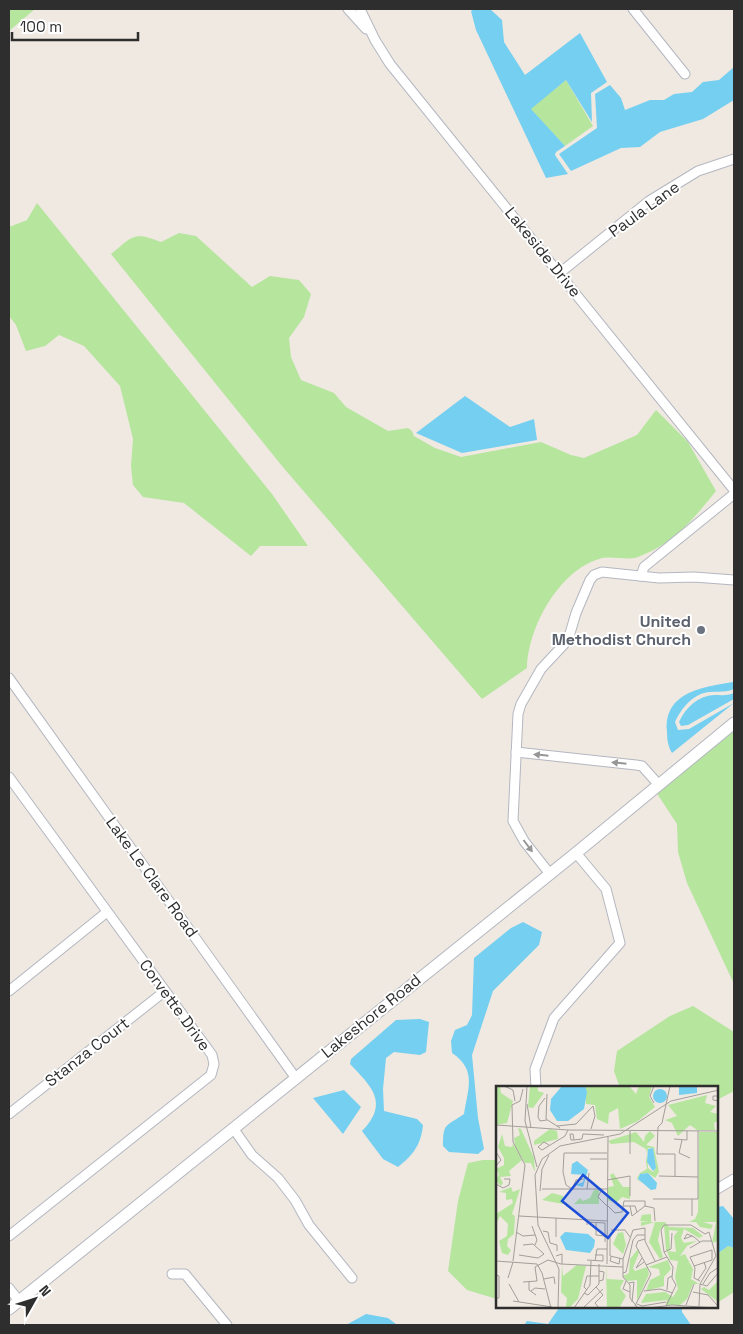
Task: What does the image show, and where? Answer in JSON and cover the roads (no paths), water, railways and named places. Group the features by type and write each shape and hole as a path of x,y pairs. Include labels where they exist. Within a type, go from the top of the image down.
{"street":[{"path":"348,9 375,40"},
{"name":"Lakeside Drive","path":"360,9 375,40 390,64 561,272 734,490"},
{"path":"633,9 685,74"},
{"name":"Paula Lane","path":"561,272 649,201 698,172 734,159"},
{"path":"641,576 644,567 734,494"},
{"path":"550,874 520,834 513,821 516,752 521,704 541,669 568,640 576,613 590,580 594,575 602,572 659,578 694,577 734,580"},
{"name":"Lake Le Clare Road","path":"9,678 296,1076"},
{"name":"Lakeshore Road","path":"9,1309 296,1076 576,853 734,722"},
{"path":"516,752 636,764 642,766 658,785"},
{"name":"Corvette Drive","path":"9,777 212,1055 214,1064 211,1075 9,1236"},
{"path":"536,1086 535,1069 554,1018 620,944 606,889 576,853"},
{"path":"9,990 107,912"},
{"name":"Stanza Court","path":"9,1114 165,991"},
{"path":"232,1128 252,1155 278,1178 295,1200 309,1225 352,1278"},
{"path":"718,1188 734,1179"},
{"path":"172,1274 184,1274 227,1325"},
{"path":"9,1288 19,1301"}],"water":[{"path":"474,9 490,9 502,20 504,42 525,75 580,33 607,82 591,93 592,122 566,80 531,109 565,146 556,152 555,155 568,174 546,178 476,30 471,11"},
{"path":"734,67 734,100 703,119 660,132 640,147 621,148 571,171 559,154 597,128 595,94 610,85 621,98 625,110 650,100 664,100 674,94 692,92 703,82 719,80"},
{"path":"465,396 510,427 534,419 537,440 462,453 416,433"},
{"path":"734,677 734,689 704,693 694,698 685,706 675,722 678,730 689,729 734,703 672,753 668,743 667,731 668,718 672,708 679,700 698,689 733,682"},
{"path":"734,693 734,699 688,725 681,726 679,722 693,703 708,696"},
{"path":"523,922 542,932 539,945 493,991 472,1055 478,1118 484,1149 478,1154 449,1152 443,1146 445,1129 464,1114 469,1088 468,1073 460,1059 452,1053 451,1041 455,1030 467,1025 472,1015 474,958 511,928"},
{"path":"420,1019 429,1022 426,1052 420,1055 394,1052 386,1058 383,1089 384,1111 417,1119 423,1125 418,1144 408,1158 398,1167 383,1159 362,1131 375,1112 376,1103 370,1087 350,1064 351,1059 396,1020"},
{"path":"344,1090 361,1107 343,1134 313,1098"},
{"path":"723,1206 734,1219 734,1248 728,1246 718,1253 718,1207"},
{"path":"558,1309 682,1309 691,1325 524,1325 527,1321 548,1324"},
{"path":"366,1314 388,1318 396,1324 346,1325"}],"place":[{"name":"United Methodist Church","path":"701,630"}]}
